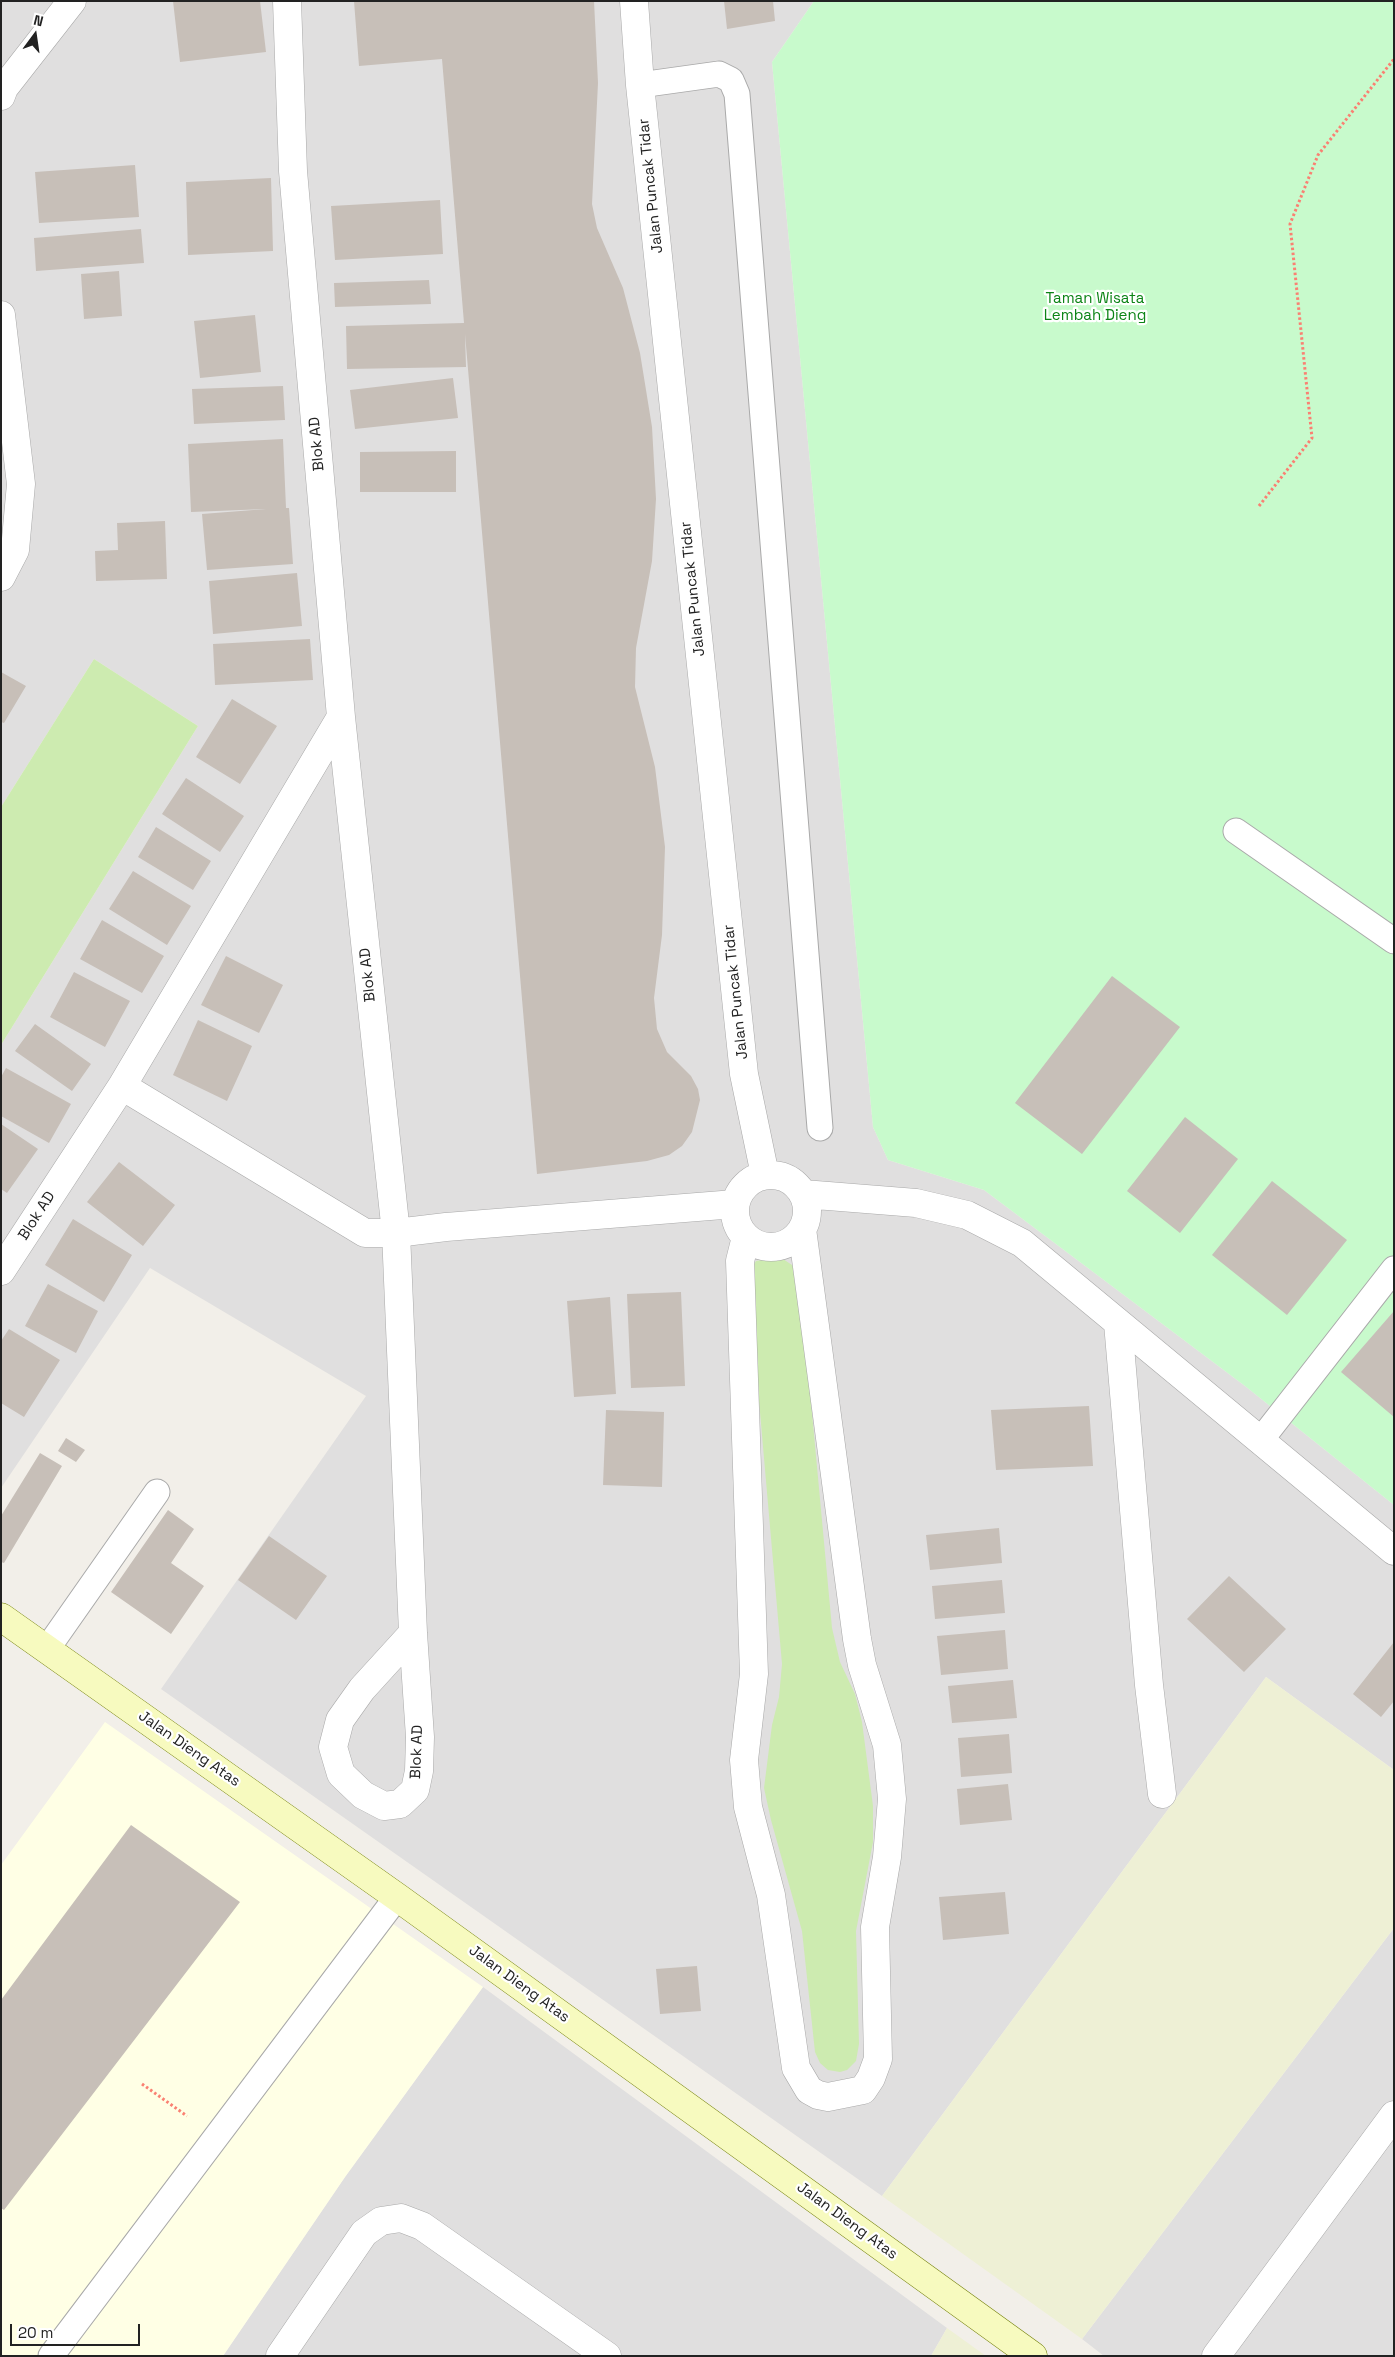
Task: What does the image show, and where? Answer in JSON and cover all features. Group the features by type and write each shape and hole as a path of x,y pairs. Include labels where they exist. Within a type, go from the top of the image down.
{"street":[{"path":"1,96 4,88 72,1"},
{"name":"Blok AD","path":"287,1 293,171 341,717 396,1233 413,1633 420,1737 419,1771 415,1790 400,1804 384,1806 363,1795 341,1774 333,1747 340,1720 362,1689 413,1633"},
{"name":"Jalan Puncak Tidar","path":"634,1 640,85 744,1074 765,1175"},
{"path":"1,315 21,484 15,550 1,577"},
{"name":"Blok AD","path":"1,1271 122,1086 341,717"},
{"path":"122,1086 365,1232 396,1233 446,1227 735,1204"},
{"path":"765,1175 788,1178 797,1184 807,1206 807,1218 802,1229 791,1241 776,1246 764,1246 754,1243 738,1227 735,1204 738,1194 754,1178 765,1175"},
{"path":"803,1194 916,1203 967,1215 1022,1243 1394,1551"},
{"path":"746,1236 740,1261 754,1674 744,1760 748,1807 771,1895 796,2068 809,2090 818,2095 828,2097 863,2090 871,2078 878,2059 875,1926 887,1857 892,1799 887,1745 862,1665 857,1639 802,1229"},
{"path":"1118,1323 1149,1686 1162,1794"},
{"name":"Jalan Dieng Atas","path":"1,1617 397,1897 1033,2356"},
{"path":"1216,2356 1394,2115"},
{"path":"280,2356 364,2233 381,2221 402,2218 422,2226 607,2356"}],"lane":[{"path":"640,85 719,74 732,80 737,94 820,1128"},
{"path":"1236,831 1394,940"},
{"path":"1260,1441 1394,1269"},
{"path":"47,1649 157,1492"},
{"path":"51,2356 397,1897"}],"path":[{"path":"1259,506 1312,438 1290,224 1318,155 1394,58"},
{"path":"142,2084 216,2136"}],"shaded area":[{"path":"1,1 814,1 772,62 873,1127 888,1160 984,1190 1245,1386 1394,1505 1394,1770 1266,1677 882,2196 161,1689 366,1396 150,1268 1,1488 1,1045 198,726 94,659 1,807"},
{"path":"1266,1677 1394,1770 1394,1928 1082,2339 882,2196"},
{"path":"105,1722 483,1987 345,2177 223,2356 1,2356 1,1865"},
{"path":"1394,1928 1394,2356 1104,2356 1082,2339"},
{"path":"483,1987 947,2328 931,2356 223,2356 345,2177"},
{"path":"947,2328 986,2356 931,2356"}],"green space":[{"name":"Taman Wisata Lembah Dieng","path":"814,1 1394,1 1394,1505 1245,1386 984,1190 888,1160 873,1127 772,62"},
{"path":"94,659 198,726 1,1045 1,807"},
{"path":"780,1257 795,1267 800,1284 832,1628 840,1662 855,1694 862,1722 873,1806 873,1842 856,1931 859,2044 856,2061 847,2070 840,2072 828,2070 820,2063 815,2052 802,1931 764,1788 772,1725 779,1697 782,1664 748,1275 756,1261"}],"building":[{"path":"173,1 260,1 266,52 180,62"},
{"path":"354,1 594,1 598,83 592,204 597,228 623,288 640,353 652,427 656,499 652,561 636,648 635,687 655,767 665,847 662,935 654,998 657,1029 667,1052 691,1076 698,1089 700,1100 692,1132 682,1146 669,1155 647,1161 537,1174 465,334 466,367 347,369 346,326 464,323 442,59 359,66"},
{"path":"724,1 773,1 775,21 727,29"},
{"path":"135,165 139,217 39,223 35,172"},
{"path":"271,178 273,251 188,255 186,182"},
{"path":"440,200 443,254 335,260 331,206"},
{"path":"141,229 144,263 36,271 34,238"},
{"path":"119,271 122,316 84,319 81,274"},
{"path":"429,280 431,304 335,307 334,283"},
{"path":"255,315 261,372 200,378 194,321"},
{"path":"453,378 458,418 355,429 350,390"},
{"path":"283,386 285,420 194,424 192,389"},
{"path":"283,439 286,508 289,508 293,564 207,570 202,514 266,509 191,512 188,444"},
{"path":"456,451 456,492 360,492 360,452"},
{"path":"165,521 167,579 96,581 95,551 118,550 117,523"},
{"path":"297,573 302,626 213,634 209,581"},
{"path":"310,639 313,680 215,685 213,644"},
{"path":"1,672 26,686 4,723 1,722"},
{"path":"232,699 277,726 240,784 196,757"},
{"path":"186,778 244,816 220,852 162,814"},
{"path":"156,827 211,861 193,890 138,857"},
{"path":"133,871 191,906 167,945 109,909"},
{"path":"102,920 164,956 142,993 80,959"},
{"path":"226,956 283,985 259,1033 201,1005"},
{"path":"74,972 130,1001 105,1047 50,1017"},
{"path":"1112,976 1180,1027 1082,1154 1015,1103"},
{"path":"198,1020 252,1046 227,1101 173,1075"},
{"path":"35,1024 91,1064 72,1091 15,1051"},
{"path":"6,1068 71,1104 49,1143 1,1116 1,1077"},
{"path":"1185,1117 1238,1159 1180,1233 1127,1191"},
{"path":"1,1124 38,1149 7,1193 1,1189"},
{"path":"119,1162 175,1205 143,1246 87,1202"},
{"path":"1272,1181 1347,1240 1287,1315 1212,1255"},
{"path":"73,1219 132,1255 104,1302 45,1265"},
{"path":"48,1284 98,1311 76,1353 25,1326"},
{"path":"681,1292 685,1386 631,1388 627,1294"},
{"path":"610,1297 616,1394 574,1397 567,1301"},
{"path":"1394,1311 1394,1417 1341,1372"},
{"path":"9,1329 60,1360 24,1417 1,1403 1,1341"},
{"path":"1089,1406 1093,1466 996,1470 991,1410"},
{"path":"606,1410 664,1412 662,1487 603,1485"},
{"path":"66,1438 85,1450 76,1462 58,1451"},
{"path":"40,1453 62,1466 4,1563 1,1562 1,1516"},
{"path":"168,1510 194,1529 171,1563 204,1586 171,1634 111,1592"},
{"path":"999,1528 1002,1563 930,1570 926,1535"},
{"path":"269,1536 327,1576 296,1620 238,1580"},
{"path":"1229,1576 1286,1629 1244,1672 1187,1619"},
{"path":"1002,1580 1005,1613 935,1619 932,1586"},
{"path":"1005,1630 1008,1669 941,1675 937,1636"},
{"path":"1394,1642 1394,1701 1381,1717 1353,1694"},
{"path":"1013,1680 1017,1718 952,1723 948,1686"},
{"path":"1009,1734 1012,1773 961,1777 958,1738"},
{"path":"1008,1784 1012,1820 960,1825 957,1789"},
{"path":"131,1825 240,1902 4,2210 1,2208 1,2000"},
{"path":"1005,1892 1009,1934 943,1940 939,1897"},
{"path":"697,1966 701,2011 660,2014 656,1969"}]}
